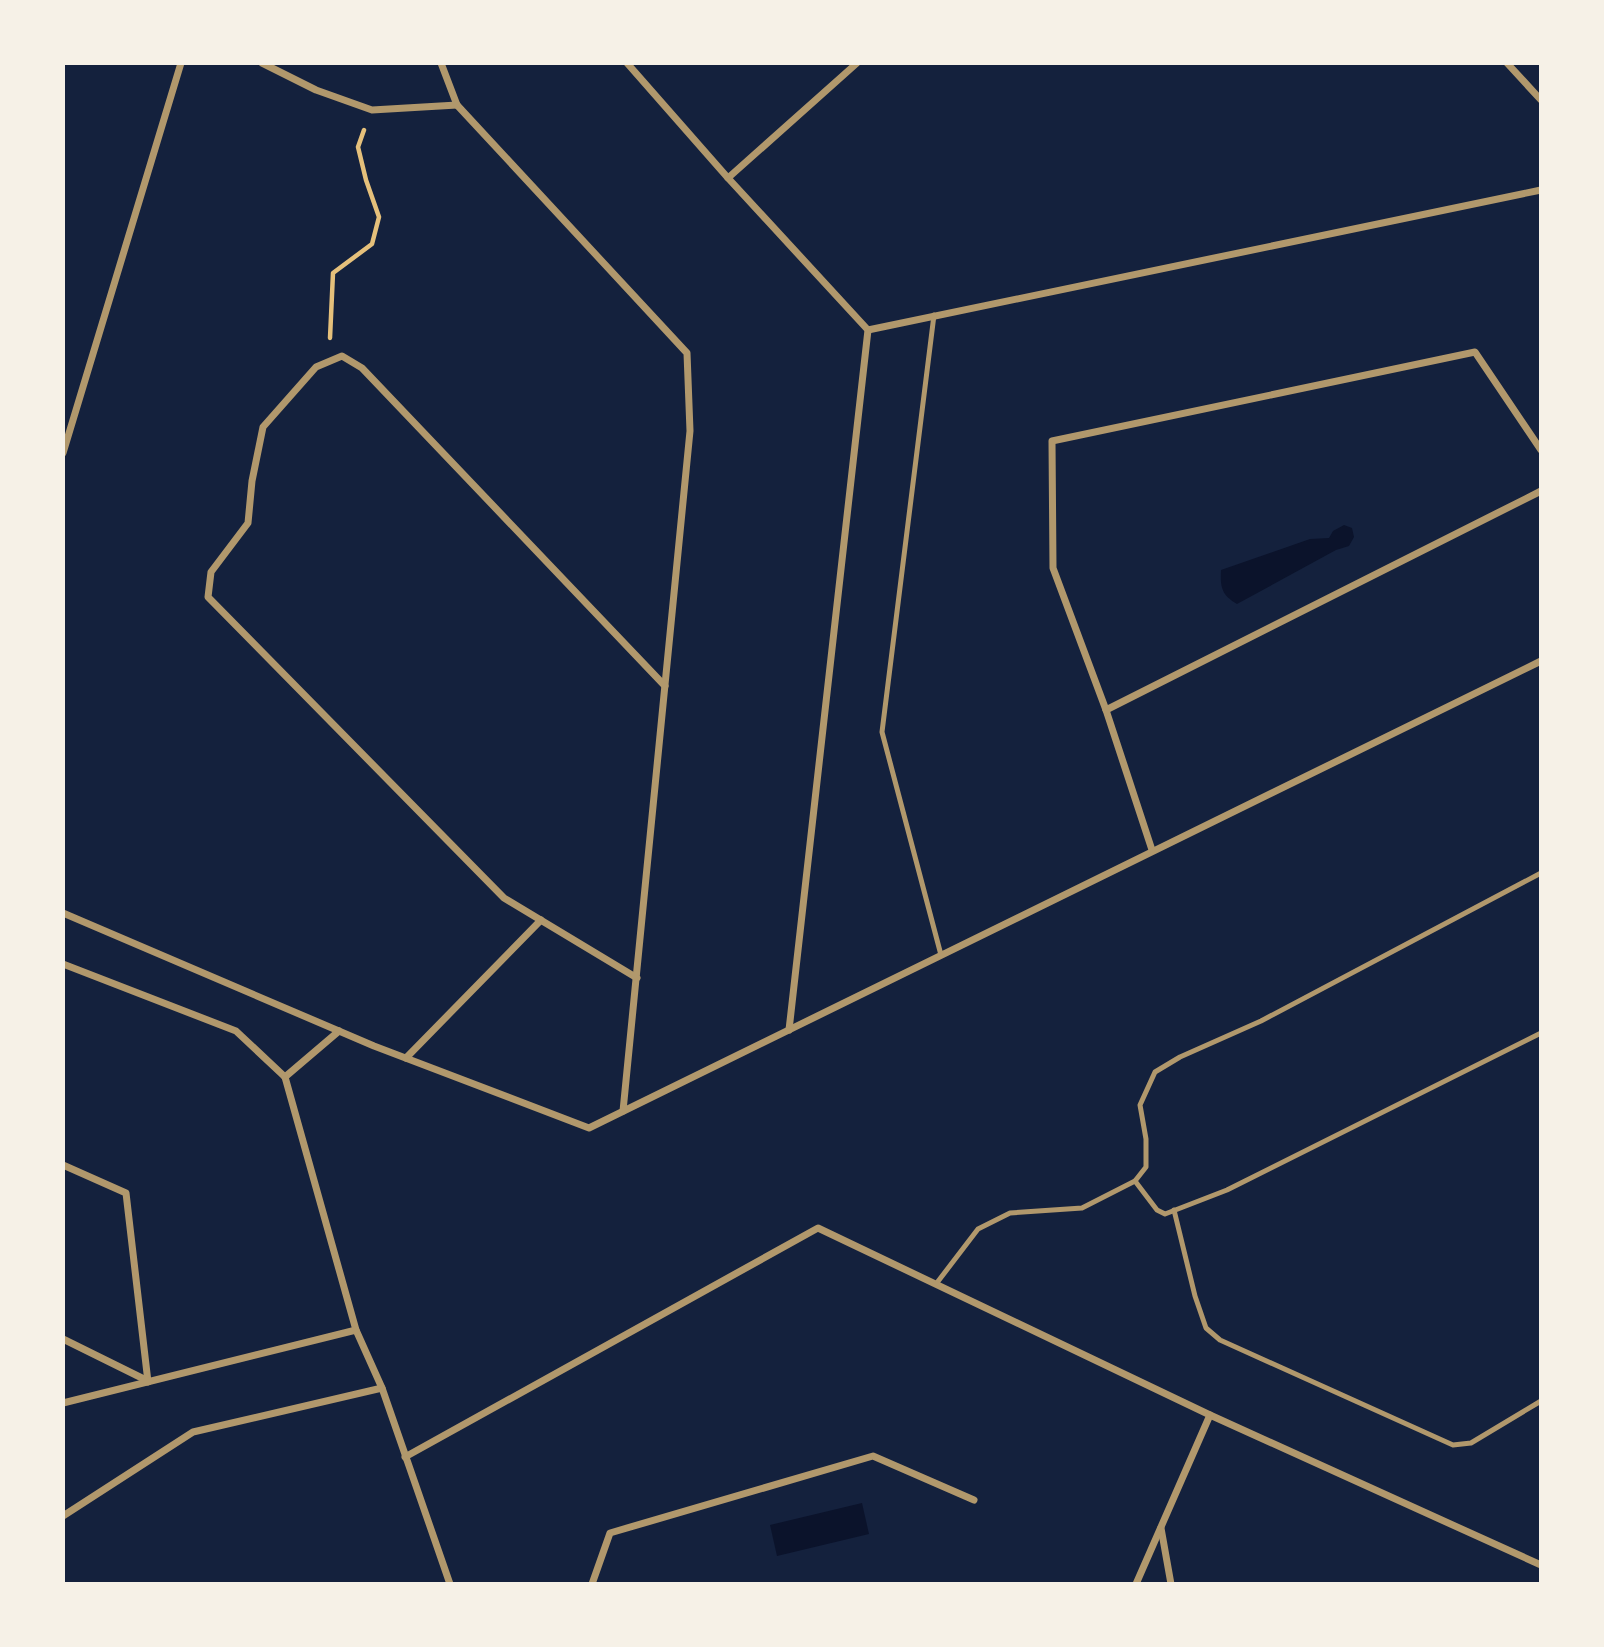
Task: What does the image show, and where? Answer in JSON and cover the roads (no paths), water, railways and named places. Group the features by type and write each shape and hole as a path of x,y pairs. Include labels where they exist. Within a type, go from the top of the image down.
{"street":[{"path":"63,453 181,63"},
{"path":"262,63 316,90 372,110 457,105"},
{"path":"441,63 457,105 687,353 690,431 623,1111"},
{"path":"627,63 868,330 789,1030"},
{"path":"728,178 857,63"},
{"path":"1507,63 1541,100"},
{"path":"868,330 1541,190"},
{"path":"1153,850 1106,710 1053,568 1052,441 1475,352 1541,450"},
{"path":"637,978 504,898 208,597 211,572 248,523 252,481 263,427 316,367 342,356 362,368 665,685"},
{"path":"1106,710 1541,491"},
{"path":"63,913 339,1031 589,1128 1541,661"},
{"path":"406,1058 541,920"},
{"path":"63,964 236,1031 285,1077 356,1330 382,1388 450,1584"},
{"path":"285,1077 339,1031"},
{"path":"63,1165 126,1193 148,1381"},
{"path":"405,1457 818,1228 1209,1415 1541,1565"},
{"path":"63,1403 356,1330"},
{"path":"63,1339 148,1381"},
{"path":"63,1516 194,1432 382,1388"},
{"path":"1136,1584 1209,1415"},
{"path":"592,1584 610,1533 873,1456 974,1500"},
{"path":"1161,1528 1171,1584"}],"lane":[{"path":"934,315 882,732 941,955"},
{"path":"936,1284 978,1229 1010,1213 1082,1208 1135,1181 1146,1167 1146,1139 1139,1105 1155,1072 1261,1021 1541,873"},
{"path":"1135,1181 1157,1210 1166,1214 1227,1190 1541,1033"},
{"path":"1174,1210 1195,1296 1206,1328 1220,1340 1453,1445 1471,1443 1541,1401"}],"water":[{"path":"1344,525 1352,528 1354,537 1349,546 1336,550 1237,604 1223,590 1221,570 1310,539 1329,538 1333,531"},
{"path":"862,1503 869,1534 777,1556 770,1525"}]}
